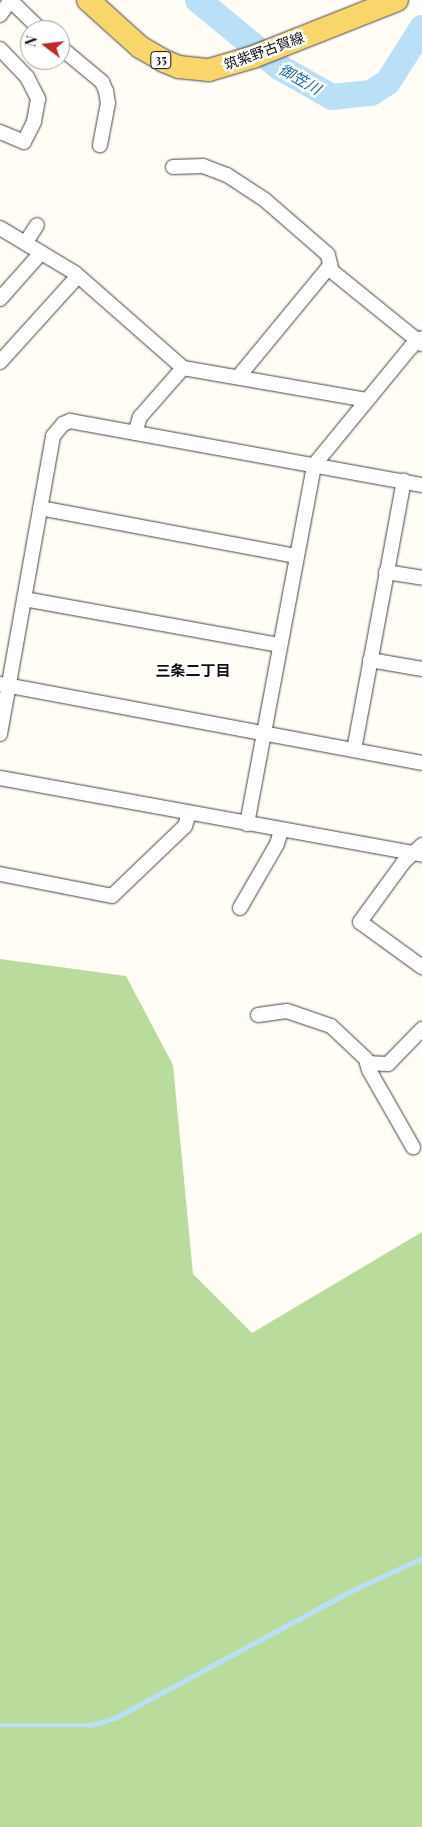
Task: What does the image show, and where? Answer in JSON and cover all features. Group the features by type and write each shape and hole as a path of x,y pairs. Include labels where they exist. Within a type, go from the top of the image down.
{"main road":[{"name":"筑紫野古賀線","path":"88,0 140,48 171,64 209,70 263,53 396,0"}],"street":[{"path":"0,15 10,0 31,20"},
{"path":"0,49 27,77 38,99 34,122 24,142 0,132"},
{"path":"70,55 102,82 106,90 108,103 100,145"},
{"path":"173,167 203,166 227,175 265,200 328,255 331,268 421,341 366,400 314,465 246,824"},
{"path":"26,242 37,226"},
{"path":"0,228 26,242 78,276 183,368 239,376 366,400"},
{"path":"0,299 41,253"},
{"path":"239,376 324,270 331,268"},
{"path":"0,362 78,276"},
{"path":"135,432 140,417 183,368"},
{"path":"0,734 5,685 24,599 53,436 59,427 70,421 422,484"},
{"path":"354,750 404,481"},
{"path":"40,508 297,556"},
{"path":"386,572 422,578"},
{"path":"24,599 280,645"},
{"path":"370,660 422,669"},
{"path":"5,685 422,763"},
{"path":"0,778 246,824 419,851"},
{"path":"0,874 112,896 186,826 189,814"},
{"path":"240,908 277,844 281,830"},
{"path":"419,851 360,922 422,967"},
{"path":"258,1015 287,1011 331,1026 367,1063 413,1147"},
{"path":"367,1063 388,1064 422,1030"}],"green space":[{"path":"0,959 126,976 173,1065 193,1274 252,1333 422,1232 422,1827 0,1827"}],"waterway":[{"name":"御笠川","path":"198,0 279,67 332,97 371,93 388,82 422,28"},
{"path":"0,1725 91,1725 115,1718 345,1594 422,1558"}],"district":[{"name":"三条二丁目","path":"193,671"}]}
